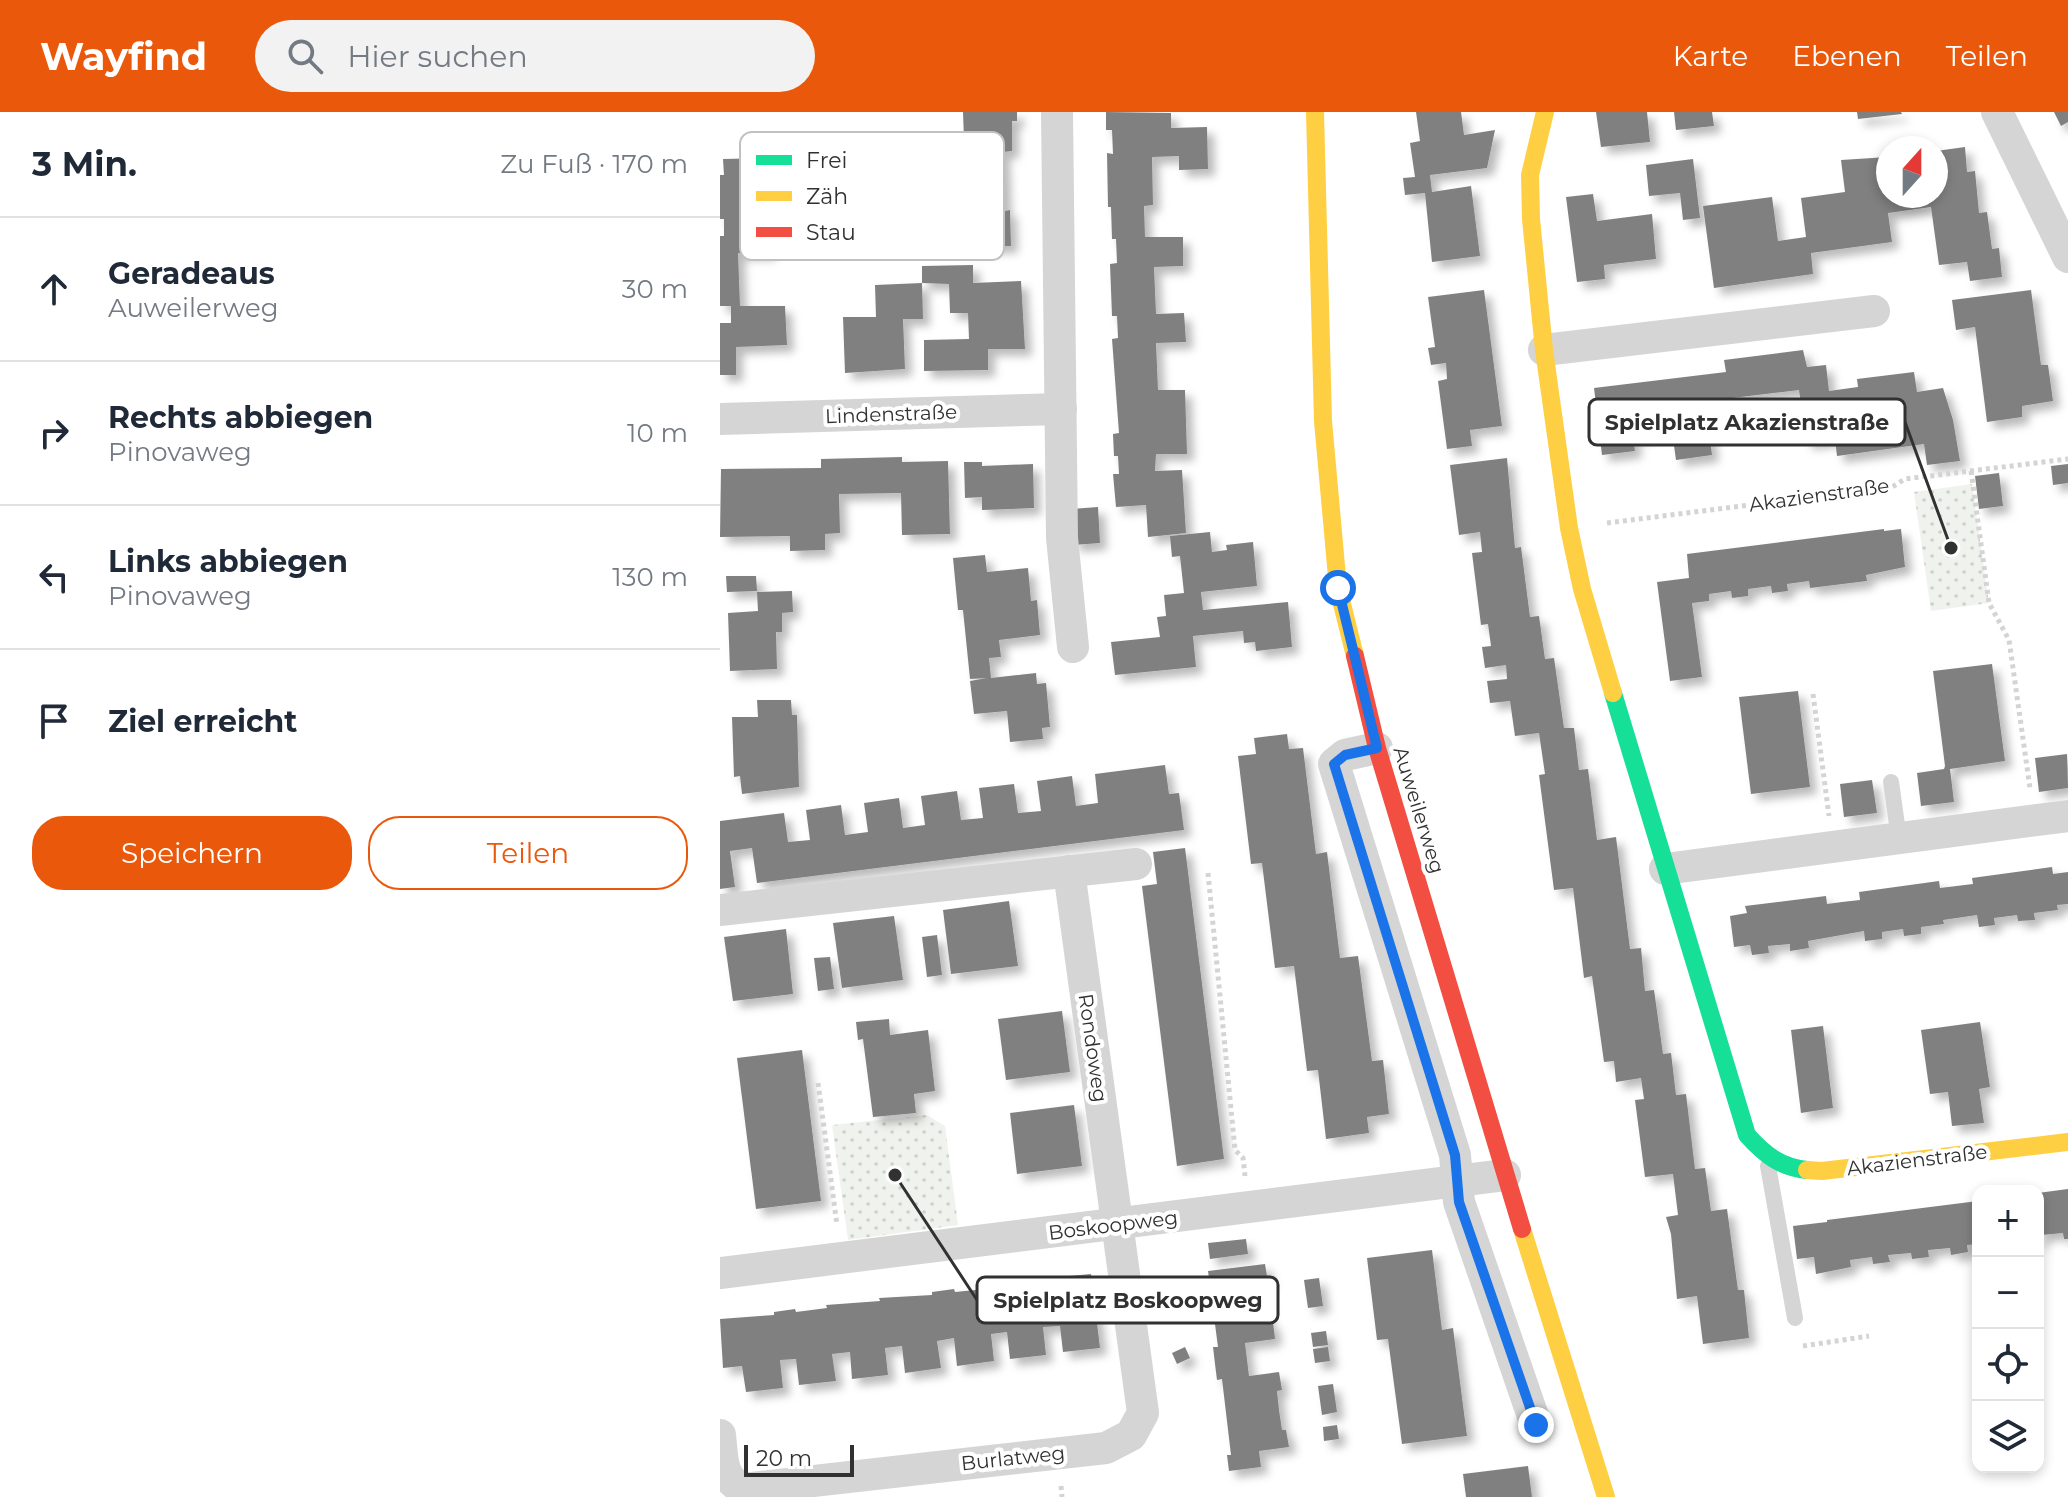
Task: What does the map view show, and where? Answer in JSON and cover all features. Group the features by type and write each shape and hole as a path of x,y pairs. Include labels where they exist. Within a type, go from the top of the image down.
{"street":[{"path":"1057,112 1062,538 1073,647"},
{"name":"Auweilerweg","path":"1315,112 1323,421 1338,588 1377,748 1505,1175 1606,1497"},
{"path":"1545,112 1530,175 1531,219 1544,350 1569,528 1582,589 1747,1135 1767,1158"},
{"path":"1997,112 2068,257"},
{"path":"1544,350 1874,311"},
{"name":"Lindenstraße","path":"720,419 1061,409"},
{"path":"1377,748 1345,755 1334,764 1455,1155 1459,1202 1536,1425"},
{"path":"1665,869 2068,816"},
{"path":"720,910 1136,864"},
{"name":"Rondoweg","path":"1069,871 1116,1225"},
{"name":"Akazienstraße","path":"1767,1158 1794,1169 1822,1171 2068,1142"},
{"name":"Boskoopweg","path":"720,1273 1505,1175"},
{"name":"Burlatweg","path":"720,1435 725,1475 731,1483 743,1489 1106,1448 1131,1435 1143,1413 1116,1225"}],"lane":[{"path":"1891,782 1899,839"},
{"path":"1767,1158 1795,1318"}],"path":[{"name":"Akazienstraße","path":"1569,528 1892,487 1905,479 2068,459"},
{"path":"1971,471 1989,603 2009,640 2035,821"},
{"path":"1813,694 1832,848"},
{"path":"1208,873 1235,1150 1243,1158 1250,1208"},
{"path":"818,1083 841,1258"},
{"path":"1799,1346 1869,1336"}],"shaded area":[{"path":"1972,484 1989,603 1931,611 1914,492"},
{"path":"927,1115 945,1126 958,1225 848,1240 832,1125"}],"building":[{"path":"963,112 1017,112 1017,121 1012,121 1012,151 1004,152 1004,132 964,132"},
{"path":"1106,112 1171,113 1171,128 1207,127 1208,169 1179,170 1179,156 1152,157 1153,205 1144,206 1145,237 1183,237 1183,266 1154,267 1156,314 1184,313 1186,342 1156,343 1158,390 1185,390 1187,454 1156,454 1155,471 1182,470 1186,533 1148,537 1146,505 1116,507 1113,474 1119,474 1113,434 1119,433 1112,339 1118,338 1117,316 1112,316 1110,264 1117,263 1116,239 1112,239 1111,207 1108,207 1107,153 1113,154 1112,130 1106,130"},
{"path":"1416,112 1461,112 1464,135 1495,130 1487,168 1430,175 1432,192 1471,186 1480,256 1432,262 1425,193 1405,195 1403,178 1415,177 1410,143 1420,141"},
{"path":"1596,112 1647,112 1650,142 1601,147"},
{"path":"1674,112 1712,112 1714,126 1676,130"},
{"path":"1857,112 1901,112 1902,114 1858,119"},
{"path":"2054,112 2068,112 2068,122 2061,126"},
{"path":"1965,147 1967,172 1975,171 1979,213 1987,212 1992,249 1999,248 2002,277 1970,281 1967,262 1939,265 1931,208 1948,208 1948,149"},
{"path":"1876,158 1876,208 1924,208 1888,213 1892,242 1811,253 1813,274 1714,288 1703,206 1772,197 1778,241 1806,237 1801,198 1845,192 1841,160"},
{"path":"723,159 740,159 740,306 785,306 787,345 736,347 736,375 720,375 720,323 731,323 731,306 720,306 720,236 724,236 724,219 720,219 720,175 724,175"},
{"path":"1693,159 1700,218 1683,220 1680,193 1649,196 1646,165"},
{"path":"1004,182 1005,211 1010,210 1011,246 1004,246"},
{"path":"1593,194 1597,221 1652,214 1656,259 1604,265 1605,279 1577,282 1566,197"},
{"path":"973,265 973,283 1021,281 1025,349 988,349 988,370 924,371 924,340 969,339 968,313 950,313 949,284 922,283 922,266"},
{"path":"922,283 923,319 903,319 905,369 845,373 843,317 876,317 875,285"},
{"path":"1484,290 1502,426 1470,430 1472,446 1447,449 1438,381 1447,379 1446,363 1431,365 1428,348 1435,347 1428,297"},
{"path":"2031,290 2041,365 2048,365 2053,401 2022,406 2022,417 1987,422 1975,327 1956,330 1952,300"},
{"path":"1803,350 1807,367 1826,365 1829,391 1858,387 1857,379 1914,372 1917,392 1943,388 1953,420 1960,461 1927,465 1924,444 1837,456 1835,439 1806,443 1799,390 1724,399 1727,429 1709,432 1712,455 1676,460 1672,431 1633,437 1635,451 1602,455 1594,388 1726,372 1724,360"},
{"path":"902,457 902,462 948,461 950,534 902,535 901,493 839,494 840,533 825,534 825,550 790,551 790,536 720,537 721,469 821,468 821,459"},
{"path":"1507,458 1515,548 1521,547 1530,617 1539,616 1545,659 1554,658 1564,728 1574,728 1579,770 1588,769 1597,840 1616,837 1630,949 1641,948 1645,991 1654,990 1663,1054 1671,1053 1676,1095 1686,1094 1695,1169 1705,1168 1711,1211 1727,1209 1738,1290 1744,1290 1749,1338 1703,1344 1697,1296 1677,1299 1671,1234 1666,1217 1678,1215 1673,1174 1645,1177 1635,1100 1644,1099 1641,1078 1616,1082 1614,1061 1604,1062 1592,976 1584,978 1573,888 1554,890 1539,775 1545,774 1539,733 1515,736 1510,701 1490,703 1487,681 1507,679 1506,665 1485,668 1482,647 1491,646 1488,624 1481,625 1472,553 1482,552 1480,532 1459,535 1450,465"},
{"path":"964,462 982,462 982,466 1033,464 1034,508 982,510 982,497 965,498"},
{"path":"2068,464 2068,483 2053,485 2051,466"},
{"path":"1999,473 2003,506 1979,509 1975,476"},
{"path":"1098,507 1100,543 1073,545 1071,509"},
{"path":"1901,529 1905,567 1866,575 1867,581 1810,588 1809,581 1787,584 1788,591 1772,593 1771,586 1748,589 1748,596 1732,598 1731,591 1709,594 1709,601 1692,603 1702,677 1670,681 1657,582 1689,578 1687,554"},
{"path":"1210,532 1212,552 1227,550 1226,545 1253,542 1257,586 1201,592 1203,610 1288,602 1292,647 1256,651 1255,642 1244,643 1243,631 1193,636 1196,667 1115,675 1111,642 1160,637 1157,617 1166,616 1164,595 1184,593 1180,556 1172,557 1170,536"},
{"path":"985,555 987,572 1028,568 1031,601 1037,600 1040,635 999,640 1001,657 989,658 991,678 1036,673 1037,684 1046,683 1050,727 1042,728 1043,739 1010,742 1007,711 974,714 970,681 987,678 970,679 963,610 958,610 953,558"},
{"path":"726,576 756,576 757,591 727,592"},
{"path":"792,591 793,612 782,613 782,632 776,632 777,669 730,671 728,613 758,611 757,592"},
{"path":"1992,664 2005,761 1950,769 1954,802 1921,806 1917,773 1944,769 1945,766 1933,671"},
{"path":"1798,691 1810,787 1751,794 1739,697"},
{"path":"757,700 791,700 792,715 797,715 799,787 742,794 740,776 734,777 732,717 758,717"},
{"path":"1287,734 1289,749 1303,748 1316,854 1327,852 1340,958 1358,956 1372,1061 1383,1060 1389,1114 1367,1117 1369,1133 1326,1139 1318,1070 1307,1071 1294,966 1275,968 1262,863 1251,864 1238,756 1256,754 1254,738"},
{"path":"2067,754 2068,788 2039,792 2035,758"},
{"path":"1165,765 1169,794 1179,793 1184,830 757,883 752,848 730,851 735,887 720,889 720,821 784,813 788,842 810,840 806,810 841,805 845,835 868,832 864,803 899,798 903,828 925,825 921,796 957,791 961,820 983,818 979,788 1014,784 1018,813 1041,811 1037,781 1072,776 1076,806 1098,803 1095,774"},
{"path":"1872,780 1877,813 1844,817 1840,784"},
{"path":"1185,848 1224,1159 1177,1166 1142,886 1157,884 1153,852"},
{"path":"2052,867 2053,874 2068,872 2068,904 2057,905 2058,910 2034,913 2035,920 2018,921 2017,915 1994,918 1995,925 1979,927 1977,915 1921,927 1921,934 1904,936 1903,929 1882,932 1882,939 1865,941 1864,931 1808,941 1809,948 1790,951 1790,944 1768,946 1769,953 1752,955 1750,945 1734,947 1730,916 1747,913 1745,906 1826,896 1827,904 1860,900 1859,892 1939,881 1940,888 1973,884 1972,878"},
{"path":"1009,901 1018,966 951,974 943,910"},
{"path":"894,916 903,980 842,988 833,923"},
{"path":"786,929 793,994 733,1001 724,937"},
{"path":"937,935 942,975 927,977 922,937"},
{"path":"830,957 834,989 818,991 814,958"},
{"path":"1062,1011 1070,1072 1006,1080 998,1019"},
{"path":"889,1019 890,1035 928,1030 935,1091 914,1094 916,1113 873,1117 863,1039 858,1040 856,1022"},
{"path":"1980,1022 1990,1087 1979,1089 1984,1123 1952,1126 1948,1092 1930,1094 1921,1030"},
{"path":"1823,1026 1833,1108 1801,1113 1791,1030"},
{"path":"802,1050 821,1201 756,1209 737,1058"},
{"path":"1074,1105 1082,1166 1017,1174 1010,1113"},
{"path":"2068,1189 2068,1239 2064,1239 2063,1233 2044,1235 2044,1192"},
{"path":"1972,1202 1972,1245 1967,1245 1968,1252 1951,1255 1950,1248 1928,1250 1929,1257 1912,1259 1911,1253 1888,1255 1890,1262 1873,1264 1872,1257 1850,1260 1851,1267 1816,1274 1814,1257 1797,1259 1793,1226"},
{"path":"1246,1239 1248,1254 1210,1259 1208,1243"},
{"path":"1432,1250 1442,1330 1453,1328 1467,1436 1402,1444 1388,1339 1377,1340 1367,1258"},
{"path":"1265,1264 1268,1282 1263,1282 1265,1303 1268,1322 1273,1322 1275,1339 1245,1343 1249,1376 1279,1372 1282,1390 1277,1391 1279,1410 1289,1447 1259,1451 1261,1467 1229,1471 1227,1455 1231,1455 1222,1379 1217,1380 1215,1364 1213,1347 1218,1347 1208,1271"},
{"path":"1091,1274 1100,1348 1063,1352 1060,1326 1043,1327 1046,1355 1010,1359 1007,1332 991,1334 994,1361 957,1366 954,1338 937,1341 941,1368 905,1373 902,1346 885,1348 888,1375 852,1379 850,1352 832,1354 836,1381 799,1385 796,1359 780,1360 783,1388 746,1392 742,1366 723,1368 720,1319 774,1315 774,1312 795,1309 796,1312 827,1308 826,1305 880,1301 879,1298 932,1295 932,1292 954,1289 955,1292 985,1289 985,1286"},
{"path":"1319,1278 1323,1306 1308,1308 1304,1280"},
{"path":"1326,1331 1328,1345 1313,1347 1311,1333"},
{"path":"1185,1347 1190,1358 1177,1364 1172,1353"},
{"path":"1328,1347 1330,1361 1315,1363 1313,1349"},
{"path":"1333,1384 1337,1412 1322,1415 1318,1386"},
{"path":"1337,1425 1339,1439 1324,1441 1323,1427"},
{"path":"1528,1466 1532,1497 1466,1497 1463,1474"}],"traffic: fast":[{"path":"1613,693 1747,1135 1774,1159 1807,1170"}],"traffic: slow":[{"path":"1315,112 1323,421 1338,588 1355,656"},
{"path":"1545,112 1530,175 1531,219 1544,350 1569,528 1582,589 1613,693"},
{"path":"1807,1170 1822,1171 2068,1142"},
{"path":"1522,1229 1606,1497"}],"traffic: jam":[{"path":"1355,656 1377,748 1522,1229"}],"place":[{"name":"Spielplatz Akazienstraße","path":"1951,548"},
{"name":"Spielplatz Boskoopweg","path":"895,1175"}],"route":[{"path":"1338,588 1377,748 1345,755 1334,764 1455,1155 1459,1202 1536,1425"}]}
